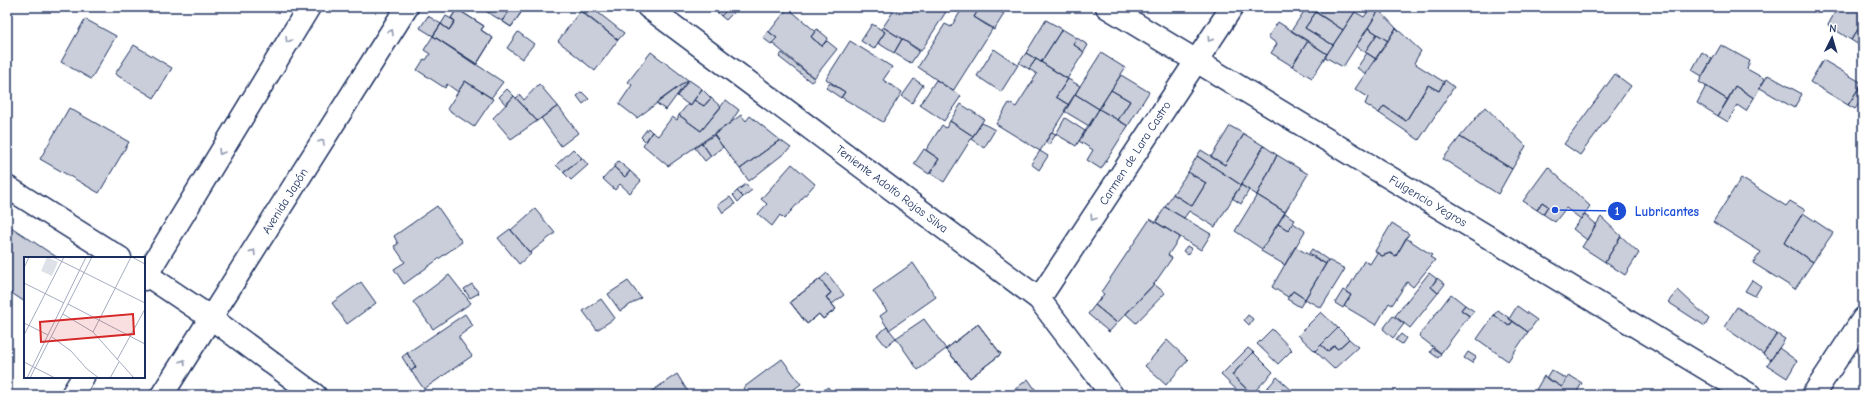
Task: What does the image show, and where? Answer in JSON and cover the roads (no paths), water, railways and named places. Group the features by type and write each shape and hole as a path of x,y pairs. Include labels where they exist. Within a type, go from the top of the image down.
{"street":[{"path":"309,7 145,276 211,318 315,395"},
{"name":"Avenida Japón","path":"162,395 407,7"},
{"name":"Teniente Adolfo Rojas Silva","path":"648,7 1039,299 1112,395"},
{"name":"Fulgencio Yegros","path":"1107,7 1750,395"},
{"name":"Carmen de Lara Castro","path":"1039,299 1232,7"},
{"path":"7,187 118,257"},
{"path":"1813,395 1863,319"},
{"path":"72,395 82,378"}],"place":[{"name":"Lubricantes","path":"1555,210"}]}
